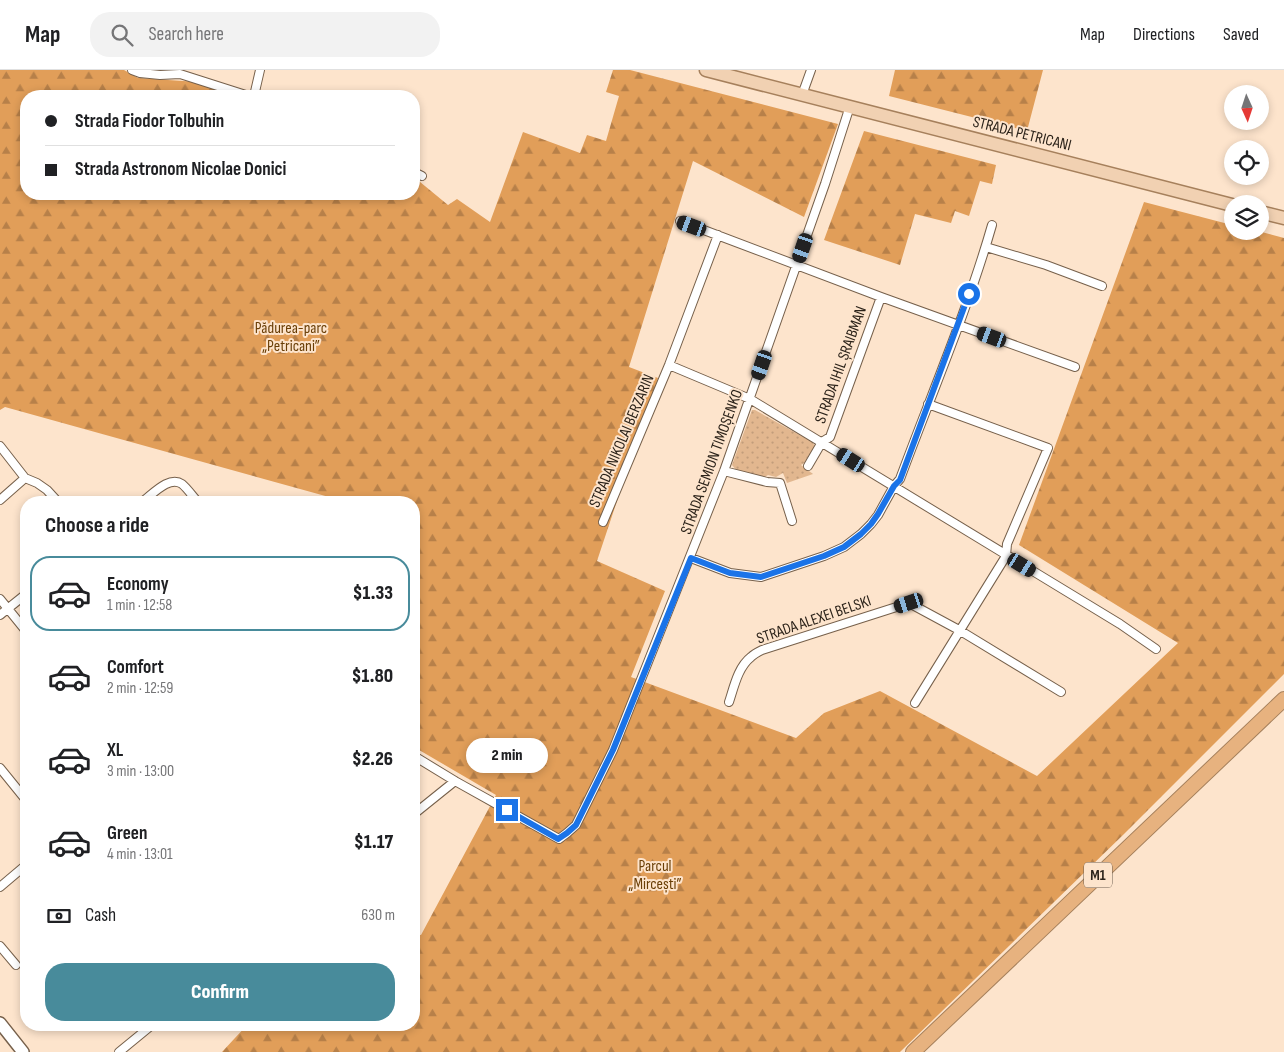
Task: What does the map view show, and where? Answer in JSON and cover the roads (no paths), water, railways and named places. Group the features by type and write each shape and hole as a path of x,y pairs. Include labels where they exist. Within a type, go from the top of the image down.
{"highway":[{"name":"M1","path":"914,1052 1284,699"}],"main road":[{"name":"STRADA PETRICANI","path":"706,70 1224,203"},
{"path":"1269,214 1284,218"},
{"path":"0,1023 23,1052"}],"street":[{"path":"132,70 140,73 160,75 180,74 230,90"},
{"path":"255,90 260,70"},
{"path":"802,95 811,70"},
{"name":"STRADA SEMION TIMOȘENKO","path":"455,781 558,839 576,825 613,750 691,558 750,399 850,106"},
{"path":"680,221 1075,367"},
{"path":"691,558 730,573 761,577 824,556 844,547 866,529 878,514 894,486 900,480 958,325 992,225"},
{"path":"669,365 718,236"},
{"path":"986,247 1102,286"},
{"name":"STRADA IHIL ȘRAIBMAN","path":"808,466 822,442 830,437 881,296"},
{"name":"STRADA NIKOLAI BERZARIN","path":"603,522 669,365 750,399 1120,624 1156,649"},
{"path":"915,703 1006,556 1007,544 1048,448 928,404"},
{"path":"0,446 25,478 38,483 52,496"},
{"path":"724,471 767,482 780,483 792,521"},
{"path":"0,500 25,478"},
{"path":"150,496 170,482 177,482 185,487 193,496"},
{"path":"0,599 20,624"},
{"path":"0,616 20,599"},
{"name":"STRADA ALEXEI BELSKI","path":"729,702 743,665 762,650 909,603 959,630 1061,692"},
{"path":"420,760 455,781 420,809"},
{"path":"0,768 20,793"},
{"path":"0,887 20,871"},
{"path":"0,946 16,965"},
{"path":"119,1052 145,1031"}],"park label":[{"name":"Pădurea-parc „Petricani”","path":"291,337"},
{"name":"Parcul „Mircești”","path":"655,875"}]}
